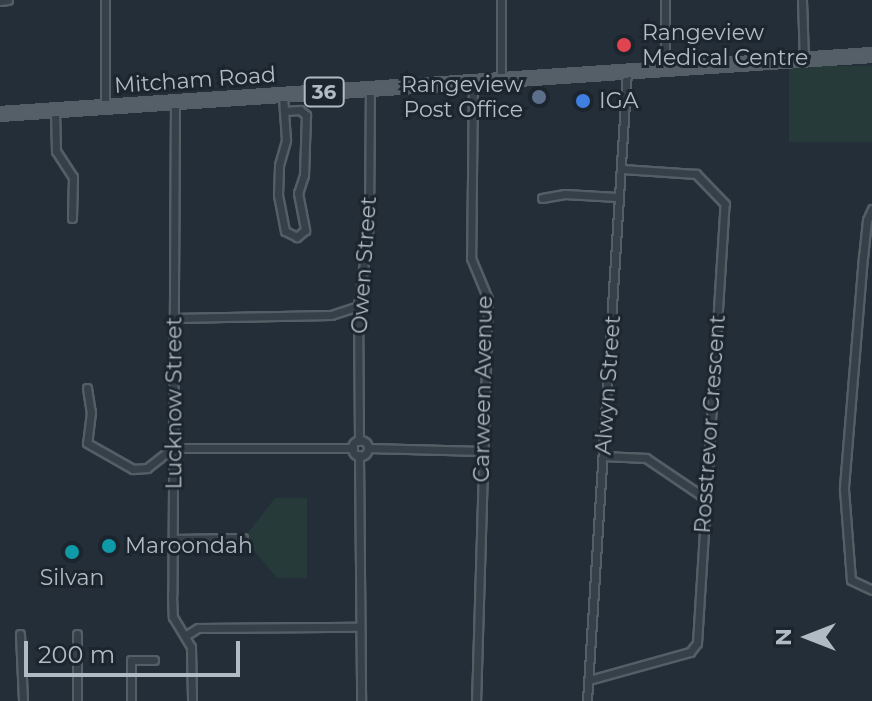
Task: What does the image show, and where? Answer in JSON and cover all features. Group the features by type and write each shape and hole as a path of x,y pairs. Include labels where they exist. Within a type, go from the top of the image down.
{"main road":[{"name":"Mitcham Road","path":"0,114 872,55"}],"street":[{"path":"0,1 8,0"},
{"path":"105,0 105,107"},
{"path":"501,0 501,79"},
{"path":"665,0 665,68"},
{"path":"802,0 804,60"},
{"name":"Alwyn Street","path":"587,701 627,70"},
{"name":"Carween Avenue","path":"473,81 471,258 488,299 476,701"},
{"name":"Owen Street","path":"359,441 358,306 369,226 370,89"},
{"path":"283,94 284,111 286,140 280,154 278,195 285,231 297,237 305,230 298,193 304,175 306,115 303,111 284,111"},
{"name":"Lucknow Street","path":"175,101 173,617 191,647 192,701"},
{"path":"55,110 56,151 73,177 72,218"},
{"name":"Rosstrevor Crescent","path":"589,680 690,652 697,643 725,204 696,174 622,169"},
{"path":"542,198 565,194 617,197"},
{"path":"872,209 863,256 844,489 851,580 872,590"},
{"path":"174,318 331,315 358,306"},
{"path":"87,388 91,418 86,437 91,448 133,469 147,468 173,448 483,451"},
{"path":"361,701 356,452 359,441 364,441 368,448"},
{"path":"603,456 646,458 705,498"},
{"path":"173,539 243,538"},
{"path":"185,636 198,628 360,627"},
{"path":"20,634 23,701"},
{"path":"77,634 77,701"},
{"path":"131,701 131,660 154,660"}],"green space":[{"path":"789,66 872,66 872,142 789,142"},
{"path":"275,498 307,498 307,578 277,578 247,542 247,534"}],"place":[{"name":"Rangeview Medical Centre","path":"624,45"},
{"name":"Rangeview Post Office","path":"539,97"},
{"name":"IGA","path":"583,101"},
{"name":"Maroondah","path":"109,546"},
{"name":"Silvan","path":"72,552"}]}
